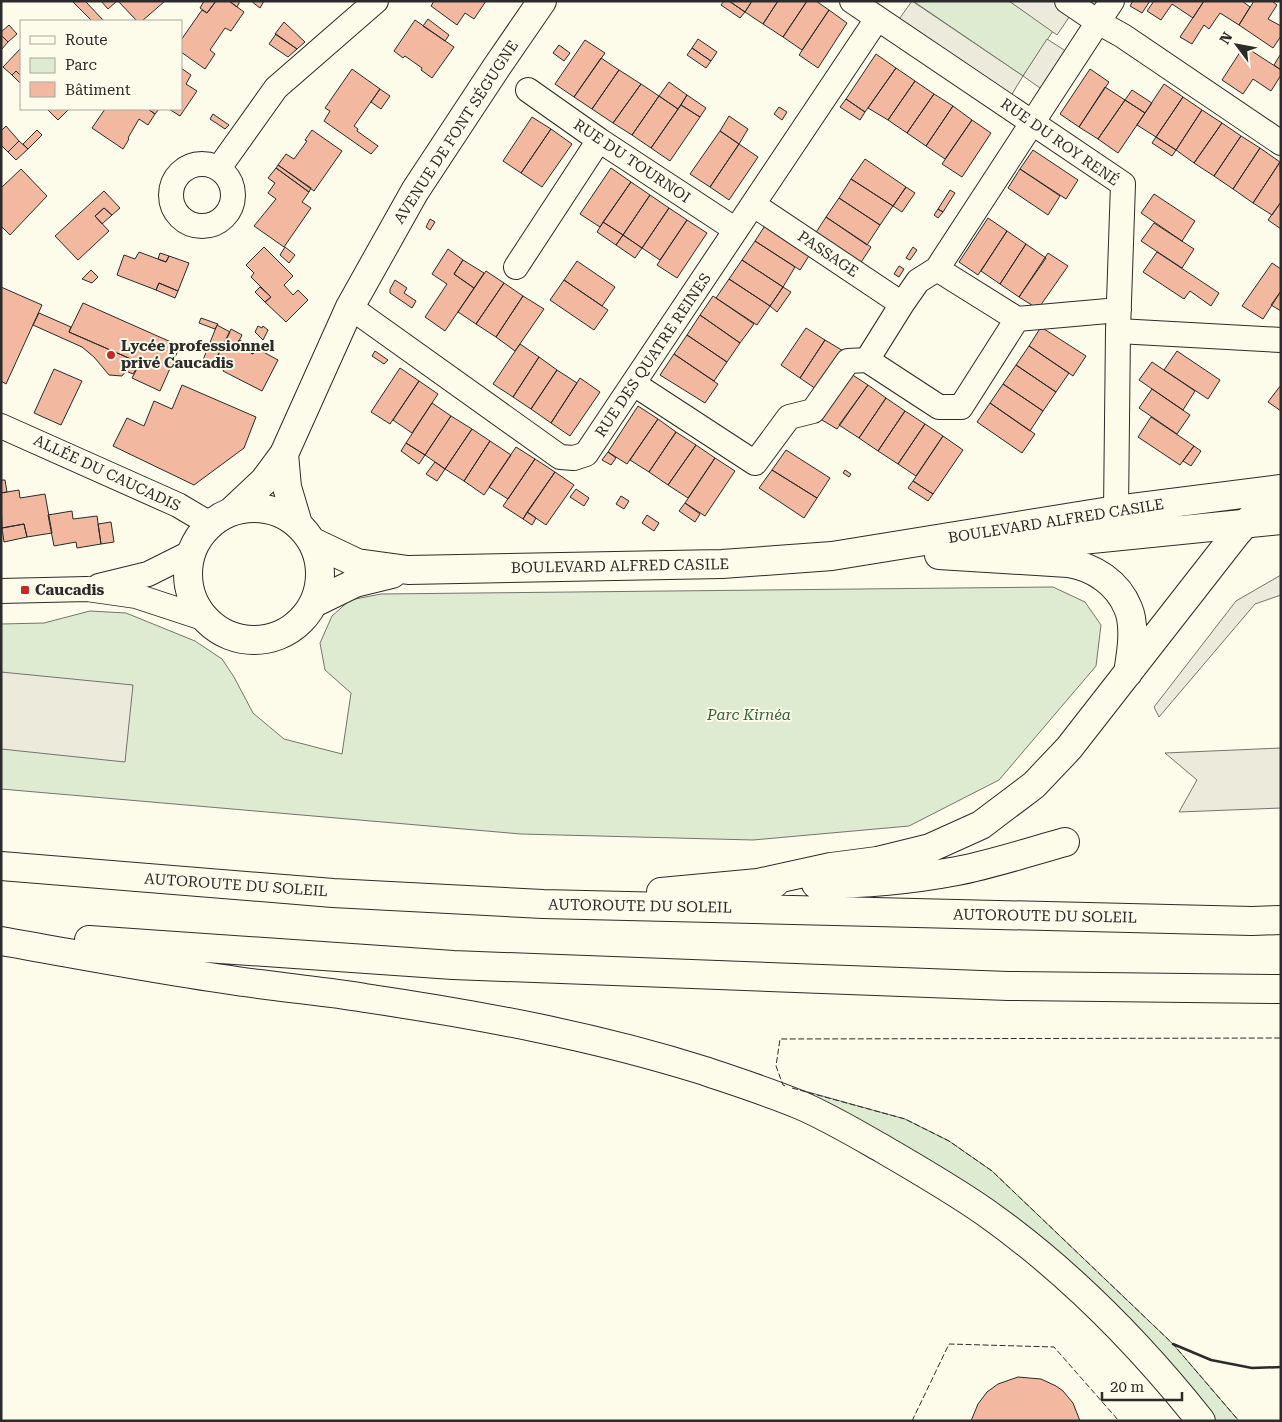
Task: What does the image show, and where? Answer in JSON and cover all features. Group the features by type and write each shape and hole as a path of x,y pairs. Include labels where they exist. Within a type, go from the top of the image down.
{"main road":[{"name":"AVENUE DE FONT SÉGUGNE","path":"221,518 264,481 284,454 350,307 415,191 542,1"},
{"name":"AVENUE DE FONT SÉGUGNE","path":"284,454 287,487 305,533"},
{"name":"BOULEVARD ALFRED CASILE","path":"305,533 357,564 408,570 722,564 832,556 1116,510 1281,489"},
{"path":"758,883 831,867 877,861 930,848 981,825 1034,785 1069,748 1245,523 1260,510 1281,497"},
{"path":"249,508 267,509 284,514 305,533 320,562 320,582 314,603 302,620 284,633 264,640 243,639 223,632 206,619 195,604 189,588 188,570 192,552 199,537 221,518 249,508"},
{"name":"BOULEVARD ALFRED CASILE","path":"832,556 884,558 939,555 1281,520"},
{"path":"939,555 1068,563 1080,565 1105,578 1118,590 1129,609 1132,629 1132,653 1127,675"},
{"name":"BOULEVARD ALFRED CASILE","path":"314,603 355,584 408,570"},
{"path":"543,904 758,883 857,884 903,880 959,871 1064,842"},
{"name":"AUTOROUTE DU SOLEIL","path":"1,866 333,893 543,904 1252,921 1281,920"},
{"path":"1,934 453,965 1008,986 1281,989"},
{"path":"1,941 255,984 363,997 515,1023 611,1044 673,1061 762,1090 803,1106 921,1170 986,1213 1047,1261 1091,1300 1133,1342 1201,1421"}],"street":[{"path":"219,168 276,88 376,1"},
{"path":"1067,1 1123,36 1281,143"},
{"path":"868,360 918,281 937,269 1112,1"},
{"name":"RUE DES QUATRE REINES","path":"350,307 560,457 574,458 586,454 754,205 868,9"},
{"name":"RUE DU ROY RENÉ","path":"868,9 1123,184 1116,510"},
{"name":"RUE DU TOURNOI","path":"528,90 599,140 736,230"},
{"path":"516,267 599,140"},
{"name":"PASSAGE","path":"754,205 902,304"},
{"path":"937,269 1017,319 1119,320 1281,340"},
{"path":"634,384 755,462 789,417 814,411 848,361 868,360 939,407 961,407 1017,319"},
{"name":"ALLÉE DU CAUCADIS","path":"1,426 178,505 221,518"},
{"path":"87,589 148,574 192,552"},
{"path":"1,590 87,589 136,596 206,619"}],"green space":[{"path":"913,1 1009,1 1053,31 1023,76"},
{"name":"Parc Kirnéa","path":"1053,587 1085,602 1101,625 1096,666 999,780 909,826 753,840 521,834 1,789 1,624 44,623 90,611 126,613 195,641 222,659 253,713 284,739 342,754 351,693 325,670 320,643 332,616 350,600 381,594"},
{"path":"783,1085 905,1119 949,1141 992,1171 1173,1344 1239,1421 1211,1421 1127,1323"}],"shaded area":[{"path":"912,1 1023,76 1006,104 892,29"},
{"path":"1009,1 1067,1 1076,7 1057,35"},
{"path":"1047,39 1075,57 1050,95 1023,76"},
{"path":"1281,575 1281,595 1255,604 1159,717 1154,707 1236,601"},
{"path":"1,672 133,685 125,762 1,749"},
{"path":"1281,748 1281,808 1179,812 1197,780 1165,753"}],"building":[{"path":"72,1 85,1 103,20 91,20"},
{"path":"101,1 117,1 108,9"},
{"path":"118,1 165,1 143,20 136,20"},
{"path":"204,1 216,1 207,13 200,8"},
{"path":"216,1 229,1 244,12 231,31 225,28 210,50 215,54 205,69 182,53 182,39 202,10 207,13"},
{"path":"229,1 240,1 237,7"},
{"path":"251,1 264,1 260,8"},
{"path":"434,1 486,1 474,19 465,13 457,25 431,6"},
{"path":"724,1 729,1 745,12 740,18 721,5"},
{"path":"729,1 752,1 745,12"},
{"path":"752,1 778,1 763,24 745,12"},
{"path":"778,1 807,1 783,37 763,24"},
{"path":"807,1 816,1 829,10 802,50 783,37"},
{"path":"1133,1 1150,1 1142,13 1130,6"},
{"path":"1154,1 1204,1 1193,18 1172,4 1161,20 1147,11"},
{"path":"1204,1 1242,1 1250,7 1239,25 1220,13 1209,29 1204,25 1192,44 1180,37"},
{"path":"1254,1 1272,1 1277,5 1268,19 1281,26 1281,36 1273,48 1239,25"},
{"path":"829,10 847,23 818,68 799,55"},
{"path":"428,19 449,35 445,41 423,26"},
{"path":"415,20 454,47 432,78 421,70 422,68 394,51"},
{"path":"284,22 305,42 297,49 275,34"},
{"path":"9,25 17,34 8,42 1,35 1,32"},
{"path":"276,34 297,49 288,57 269,44"},
{"path":"1,35 8,42 1,50"},
{"path":"698,39 717,52 711,61 692,48"},
{"path":"585,40 605,53 574,97 555,84"},
{"path":"559,45 570,53 564,61 553,53"},
{"path":"1244,46 1281,70 1281,75 1271,91 1253,79 1243,94 1222,80"},
{"path":"692,48 711,61 706,68 687,55"},
{"path":"20,49 20,75 16,71 12,75 3,67"},
{"path":"876,54 896,68 865,112 846,99"},
{"path":"1281,55 1281,70 1274,65"},
{"path":"601,58 619,70 592,109 574,97"},
{"path":"896,68 915,81 888,120 868,108"},
{"path":"182,69 191,75 186,84 197,91 180,116 171,110 182,110"},
{"path":"352,69 380,89 354,126 358,129 357,131 378,146 371,154 324,121 330,111 325,108"},
{"path":"1090,69 1109,82 1079,127 1060,114"},
{"path":"619,70 641,84 613,123 592,109"},
{"path":"16,71 20,75 20,83 12,75"},
{"path":"915,81 934,94 907,133 888,120"},
{"path":"669,82 687,95 678,109 659,96"},
{"path":"641,84 659,96 632,135 613,123"},
{"path":"1164,84 1183,97 1156,137 1137,125"},
{"path":"1105,87 1125,100 1098,139 1079,127"},
{"path":"380,89 390,96 381,109 371,102"},
{"path":"1132,90 1152,103 1145,113 1125,100"},
{"path":"934,94 953,106 926,146 907,133"},
{"path":"687,95 706,108 700,117 681,105"},
{"path":"659,96 678,109 651,148 632,135"},
{"path":"1183,97 1202,110 1176,150 1156,137"},
{"path":"846,99 865,112 860,120 840,107"},
{"path":"1125,100 1145,113 1118,153 1098,139"},
{"path":"681,105 700,117 670,161 651,148"},
{"path":"953,106 972,120 945,159 926,146"},
{"path":"779,107 787,112 782,120 774,114"},
{"path":"48,110 68,110 58,120"},
{"path":"104,110 149,110 155,114 148,125 139,119 123,149 92,128"},
{"path":"149,110 158,110 155,114"},
{"path":"1202,110 1222,123 1194,163 1176,150"},
{"path":"213,114 229,125 225,129 210,119"},
{"path":"729,116 748,129 739,144 720,131"},
{"path":"532,117 551,129 521,173 503,161"},
{"path":"972,120 991,133 962,177 942,164"},
{"path":"1222,123 1241,136 1214,176 1194,163"},
{"path":"6,126 19,141 8,152 1,145 1,131"},
{"path":"551,129 572,144 542,187 521,173"},
{"path":"37,130 42,135 28,149 23,144"},
{"path":"312,130 342,151 314,191 278,165 286,154 294,159 307,141 305,140"},
{"path":"720,131 739,144 710,187 690,174"},
{"path":"1241,136 1260,148 1233,189 1214,176"},
{"path":"1156,137 1176,150 1172,156 1152,143"},
{"path":"19,141 28,149 16,160 8,152"},
{"path":"739,144 758,157 729,200 710,187"},
{"path":"1260,148 1280,162 1253,203 1233,189"},
{"path":"1033,150 1078,180 1066,199 1020,169"},
{"path":"865,159 906,187 893,206 851,179"},
{"path":"1280,162 1281,202 1272,215 1253,203"},
{"path":"278,165 311,188 309,192 276,168"},
{"path":"276,168 309,192 302,202 311,208 284,247 254,226 276,199 268,193 275,183 268,178"},
{"path":"611,168 631,182 600,227 580,214"},
{"path":"21,169 47,196 10,235 1,226 1,188"},
{"path":"1020,169 1060,196 1048,215 1008,188"},
{"path":"851,179 893,206 880,225 839,198"},
{"path":"631,182 650,195 623,235 603,222"},
{"path":"906,187 915,193 902,212 893,206"},
{"path":"950,190 955,193 943,212 938,209"},
{"path":"104,191 120,208 112,215 104,208 95,216 109,231 78,260 55,236"},
{"path":"1154,194 1195,221 1182,241 1141,213"},
{"path":"650,195 669,208 642,248 623,235"},
{"path":"839,198 880,225 867,245 826,217"},
{"path":"1281,202 1281,229 1268,220"},
{"path":"104,208 112,215 102,224 95,216"},
{"path":"669,208 687,220 660,260 642,248"},
{"path":"938,209 943,212 938,218 934,215"},
{"path":"826,217 871,247 858,267 813,237"},
{"path":"988,218 1007,231 978,275 959,262"},
{"path":"430,219 435,222 430,230 426,227"},
{"path":"687,220 707,233 677,278 657,265"},
{"path":"768,221 812,251 800,270 755,241"},
{"path":"603,222 623,235 616,245 597,232"},
{"path":"1154,223 1194,249 1182,268 1141,241"},
{"path":"1007,231 1026,244 1000,284 981,271"},
{"path":"623,235 642,248 635,258 616,245"},
{"path":"755,241 795,267 783,287 742,260"},
{"path":"1026,244 1046,258 1019,297 1000,284"},
{"path":"264,247 293,276 284,285 293,295 298,290 308,300 286,322 265,302 271,297 251,277 254,273 246,265"},
{"path":"285,247 295,255 289,263 280,255"},
{"path":"913,247 917,250 910,260 906,258"},
{"path":"448,249 463,260 454,274 474,288 445,331 425,317 447,284 432,274"},
{"path":"139,252 166,262 169,256 189,263 178,291 159,283 156,290 117,275 124,255 135,259"},
{"path":"1157,252 1219,293 1211,306 1190,291 1184,299 1143,272"},
{"path":"160,253 169,256 166,262 158,259"},
{"path":"1048,253 1068,266 1038,309 1019,297"},
{"path":"463,260 484,273 474,288 454,274"},
{"path":"742,260 783,287 770,306 729,279"},
{"path":"577,261 615,287 602,306 564,280"},
{"path":"1272,263 1281,269 1281,291 1263,319 1242,306"},
{"path":"899,266 904,269 899,277 894,274"},
{"path":"91,270 98,277 92,283 82,279"},
{"path":"486,271 504,283 476,324 458,312"},
{"path":"729,279 770,306 757,325 716,298"},
{"path":"395,280 407,288 404,293 416,301 412,308 390,293"},
{"path":"564,280 608,310 594,330 550,300"},
{"path":"159,283 178,291 175,298 156,290"},
{"path":"504,283 523,296 496,337 476,324"},
{"path":"1,287 42,305 6,384 1,381"},
{"path":"260,287 271,297 265,302 255,292"},
{"path":"783,287 791,292 777,312 770,306"},
{"path":"1281,291 1281,311 1271,305"},
{"path":"523,296 544,309 515,351 496,337"},
{"path":"713,296 754,324 740,343 700,315"},
{"path":"83,303 180,346 160,391 132,378 140,363 69,332"},
{"path":"39,313 71,327 69,332 140,363 133,374 126,371 122,376 109,375 94,357 82,347 33,325"},
{"path":"700,315 740,343 727,362 687,335"},
{"path":"201,318 218,324 215,329 199,323"},
{"path":"217,325 230,332 213,365 203,360"},
{"path":"258,326 262,328 263,326 268,330 263,340 255,332"},
{"path":"1041,327 1086,356 1073,376 1029,346"},
{"path":"806,328 825,340 800,378 781,365"},
{"path":"231,329 242,335 237,345 253,354 256,348 278,360 262,391 223,371 226,364 216,359"},
{"path":"687,335 727,362 714,381 674,354"},
{"path":"239,340 256,348 253,354 237,345"},
{"path":"825,340 845,352 819,391 800,378"},
{"path":"520,344 539,357 513,397 493,384"},
{"path":"1029,346 1069,373 1056,392 1016,365"},
{"path":"375,351 388,360 384,364 372,356"},
{"path":"1177,351 1220,380 1208,399 1164,370"},
{"path":"674,354 718,384 705,403 660,375"},
{"path":"539,357 557,370 531,409 513,397"},
{"path":"1152,362 1195,391 1183,410 1139,380"},
{"path":"1016,365 1056,392 1043,411 1003,384"},
{"path":"400,368 419,381 390,424 371,412"},
{"path":"54,369 82,381 61,425 34,413"},
{"path":"557,370 577,383 551,423 531,409"},
{"path":"848,372 868,385 837,429 817,417"},
{"path":"580,378 600,392 570,436 551,423"},
{"path":"419,381 438,394 412,433 393,420"},
{"path":"1003,384 1043,411 1030,431 990,403"},
{"path":"182,385 256,417 244,448 194,485 113,446 127,418 144,426 154,401 172,409"},
{"path":"868,385 886,398 859,438 839,425"},
{"path":"1281,385 1281,411 1268,402"},
{"path":"1152,389 1190,415 1177,434 1139,408"},
{"path":"886,398 905,411 878,451 859,438"},
{"path":"432,403 451,416 425,455 406,443"},
{"path":"990,403 1035,434 1022,453 977,422"},
{"path":"638,406 658,419 627,464 608,452"},
{"path":"905,411 925,424 898,464 878,451"},
{"path":"451,416 472,429 445,469 425,455"},
{"path":"1151,417 1194,446 1180,465 1138,437"},
{"path":"658,419 676,432 649,472 630,460"},
{"path":"925,424 943,436 916,476 898,464"},
{"path":"472,429 490,441 464,481 445,469"},
{"path":"676,432 696,445 668,485 649,472"},
{"path":"943,436 963,450 933,494 913,481"},
{"path":"490,441 511,455 484,495 464,481"},
{"path":"406,443 425,455 419,464 401,451"},
{"path":"696,445 715,458 688,498 668,485"},
{"path":"1194,446 1201,451 1191,466 1183,461"},
{"path":"516,447 535,459 508,499 489,487"},
{"path":"786,450 830,478 817,498 772,470"},
{"path":"608,452 616,458 611,465 602,460"},
{"path":"715,458 735,471 705,516 685,503"},
{"path":"535,459 555,472 523,519 503,506"},
{"path":"435,462 445,469 437,481 426,474"},
{"path":"772,470 817,498 804,518 759,488"},
{"path":"845,470 851,474 849,477 843,473"},
{"path":"555,472 574,485 546,525 527,512"},
{"path":"1,480 5,480 7,492 1,493"},
{"path":"913,481 933,494 928,501 908,488"},
{"path":"576,489 589,498 584,506 570,497"},
{"path":"19,490 20,498 45,494 52,533 27,537 24,524 2,528 1,493"},
{"path":"621,496 629,501 624,509 616,504"},
{"path":"685,503 700,514 695,522 679,511"},
{"path":"72,511 73,519 97,516 101,544 77,548 76,542 54,546 48,515"},
{"path":"527,512 536,518 532,525 523,519"},
{"path":"647,515 659,523 654,531 642,523"},
{"path":"111,522 114,542 101,544 98,524"},
{"path":"24,524 27,537 4,542 2,528"},
{"path":"1018,1377 1041,1379 1056,1386 1073,1403 1080,1421 971,1421 978,1404 987,1392 998,1384"}],"fence":[{"path":"785,1086 776,1066 780,1039 1281,1038"},
{"path":"792,1088 905,1119 949,1141 992,1171 1173,1344 1239,1421"},
{"path":"912,1421 949,1344 1054,1347 1119,1421"}],"wall":[{"path":"1173,1344 1211,1360 1252,1368 1281,1367"}],"place":[{"name":"Lycée professionnel privé Caucadis","path":"111,355"},
{"name":"Caucadis","path":"25,590"}]}
